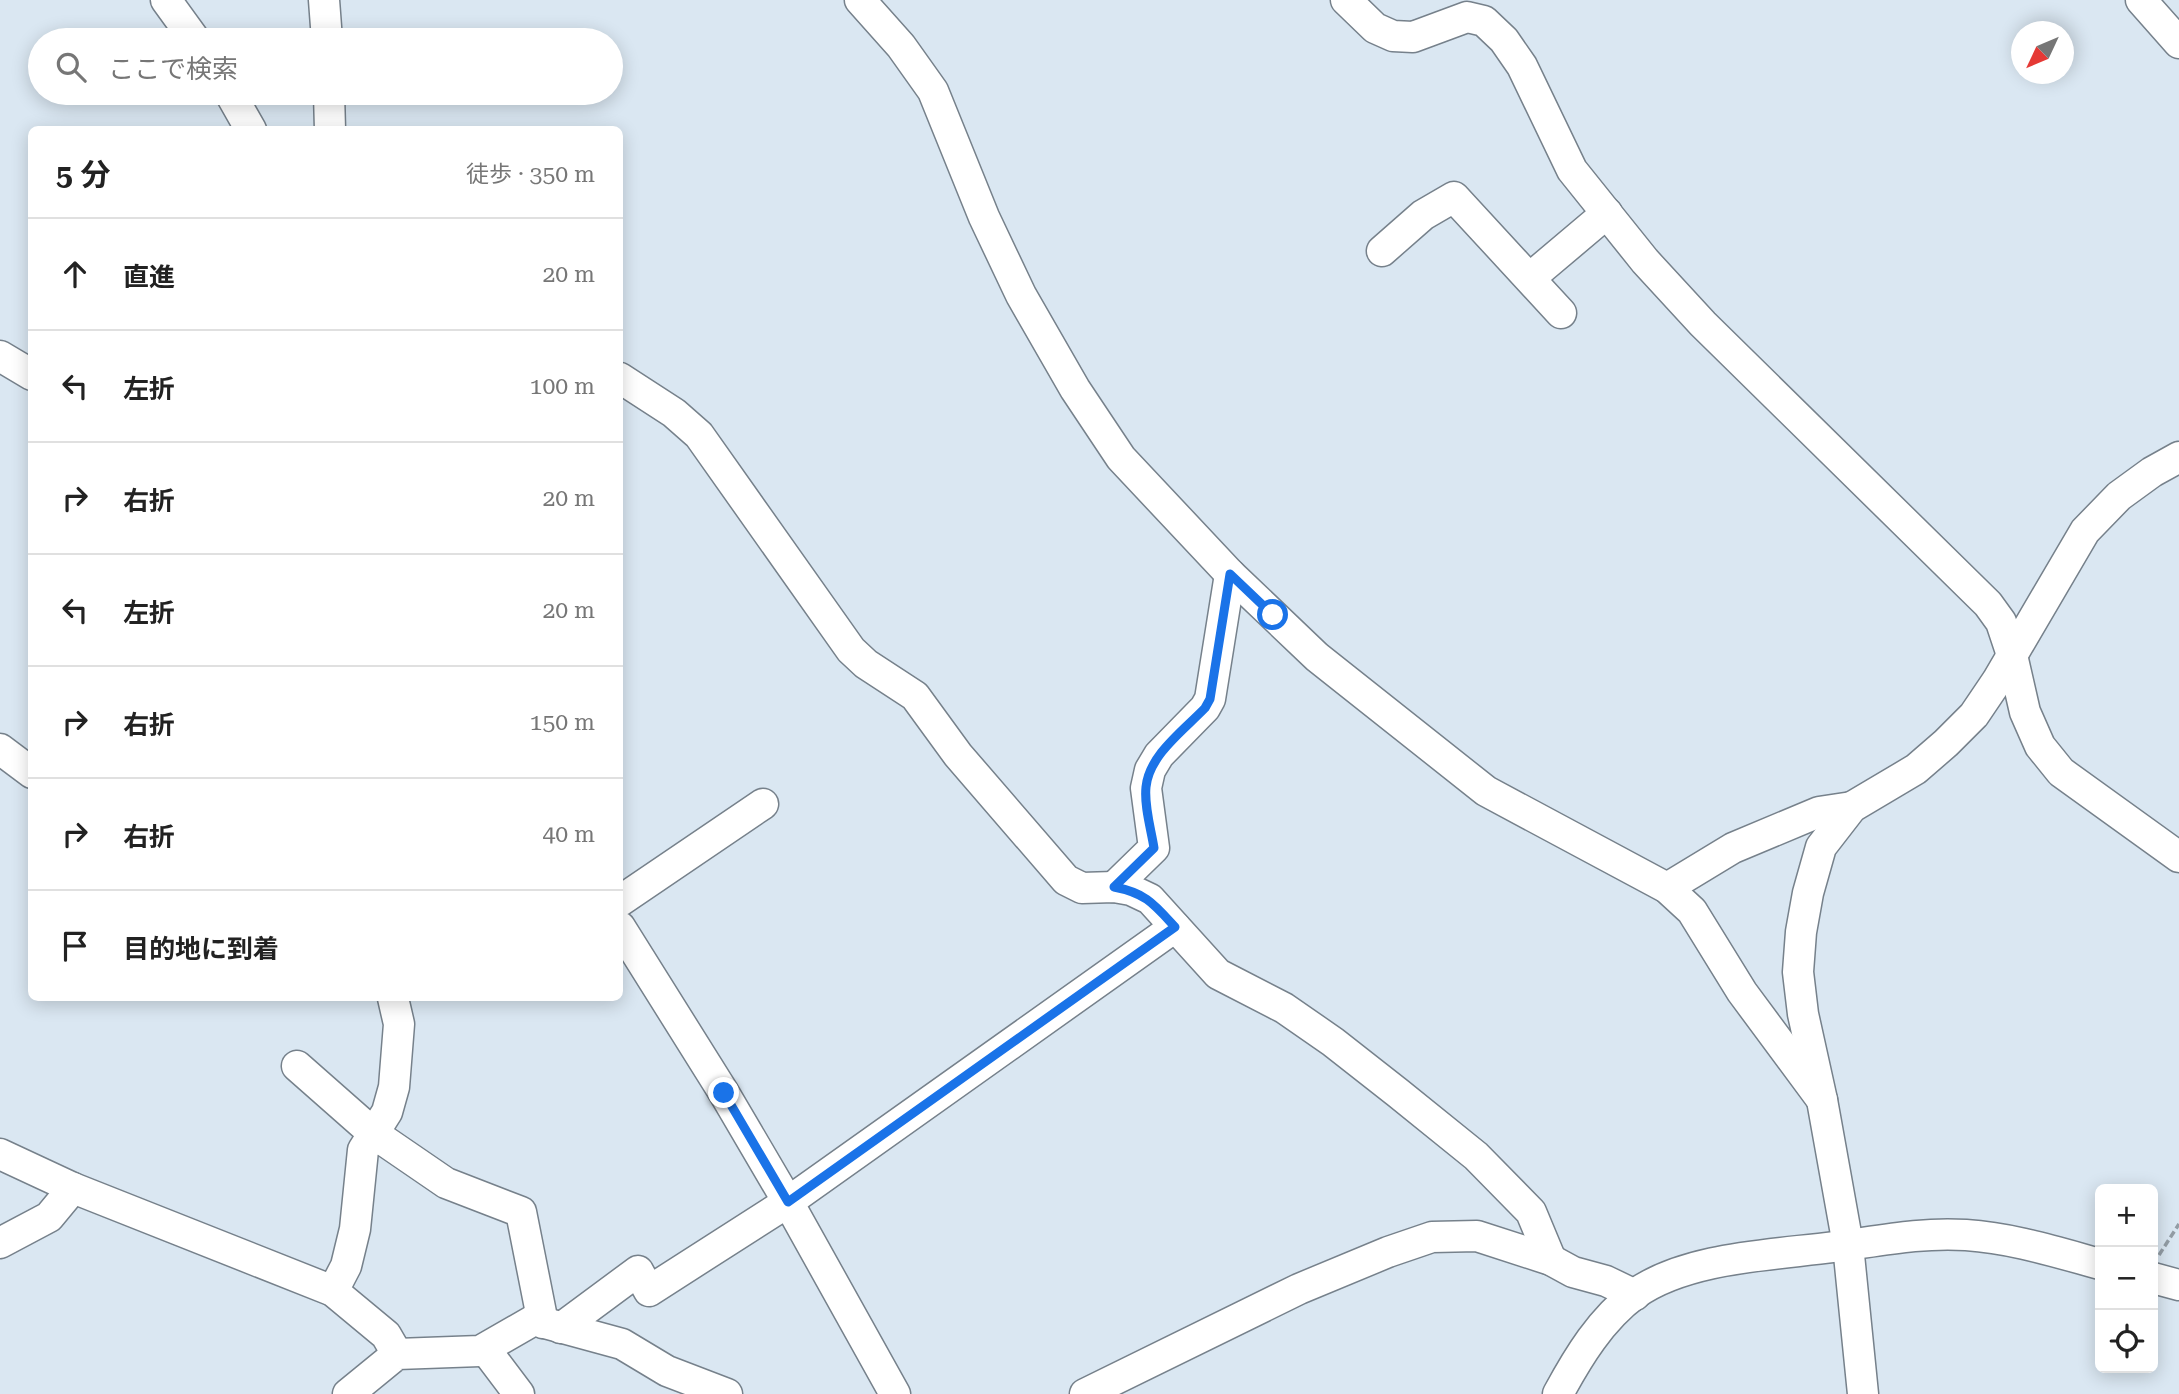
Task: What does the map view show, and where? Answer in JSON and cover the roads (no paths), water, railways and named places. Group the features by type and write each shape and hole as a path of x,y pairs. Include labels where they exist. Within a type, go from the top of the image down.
{"street":[{"path":"166,0 186,28"},
{"path":"324,0 326,28"},
{"path":"860,0 901,46 933,91 984,217 1021,295 1075,389 1121,458 1230,574 1317,657 1486,791 1667,888 1692,911 1742,992 1822,1100"},
{"path":"1346,0 1375,28 1393,36 1413,37 1467,17 1484,21 1504,40 1522,66 1572,170 1645,261 1703,324 1989,604 2001,622 2012,655 2025,712 2040,746 2062,772 2179,857"},
{"path":"2141,0 2179,43"},
{"path":"237,105 249,126"},
{"path":"329,105 330,126"},
{"path":"1382,251 1423,215 1454,197 1562,313"},
{"path":"1530,278 1607,213"},
{"path":"0,356 28,374"},
{"path":"623,380 674,413 699,435 851,650 866,664 915,696 958,755 1066,880 1082,888 1114,887 1131,890 1150,899 1218,974 1283,1008 1334,1042 1476,1156 1531,1212 1551,1260"},
{"path":"1863,1394 1848,1245 1822,1100 1802,1014 1798,972 1808,893 1821,847 1852,807 1916,769 1974,715 2085,531 2119,496 2151,471 2179,457"},
{"path":"1114,887 1154,848 1146,788 1150,770 1159,755 1205,708 1210,699 1230,574"},
{"path":"0,749 28,770"},
{"path":"623,899 763,804"},
{"path":"1667,888 1733,848 1819,812 1852,807"},
{"path":"552,1325 638,1271 649,1291 788,1202 1175,927"},
{"path":"623,932 724,1093 895,1394"},
{"path":"333,1292 346,1266 355,1229 363,1150 387,1112 394,1087 399,1024 394,1001"},
{"path":"297,1066 373,1133 446,1183 521,1212 552,1325"},
{"path":"0,1154 73,1188 333,1292 386,1335 397,1354"},
{"path":"0,1243 48,1217 73,1188"},
{"path":"1558,1394 1595,1333 1635,1295 1669,1275 1712,1264 1908,1235 1964,1234 2004,1238 2095,1263"},
{"path":"1085,1394 1299,1289 1432,1237 1477,1236 1551,1260 1573,1272 1606,1281 1635,1295"},
{"path":"2158,1279 2179,1285"},
{"path":"348,1394 397,1354 480,1351 534,1321 622,1344 667,1371 727,1394"},
{"path":"485,1349 519,1394"}]}
